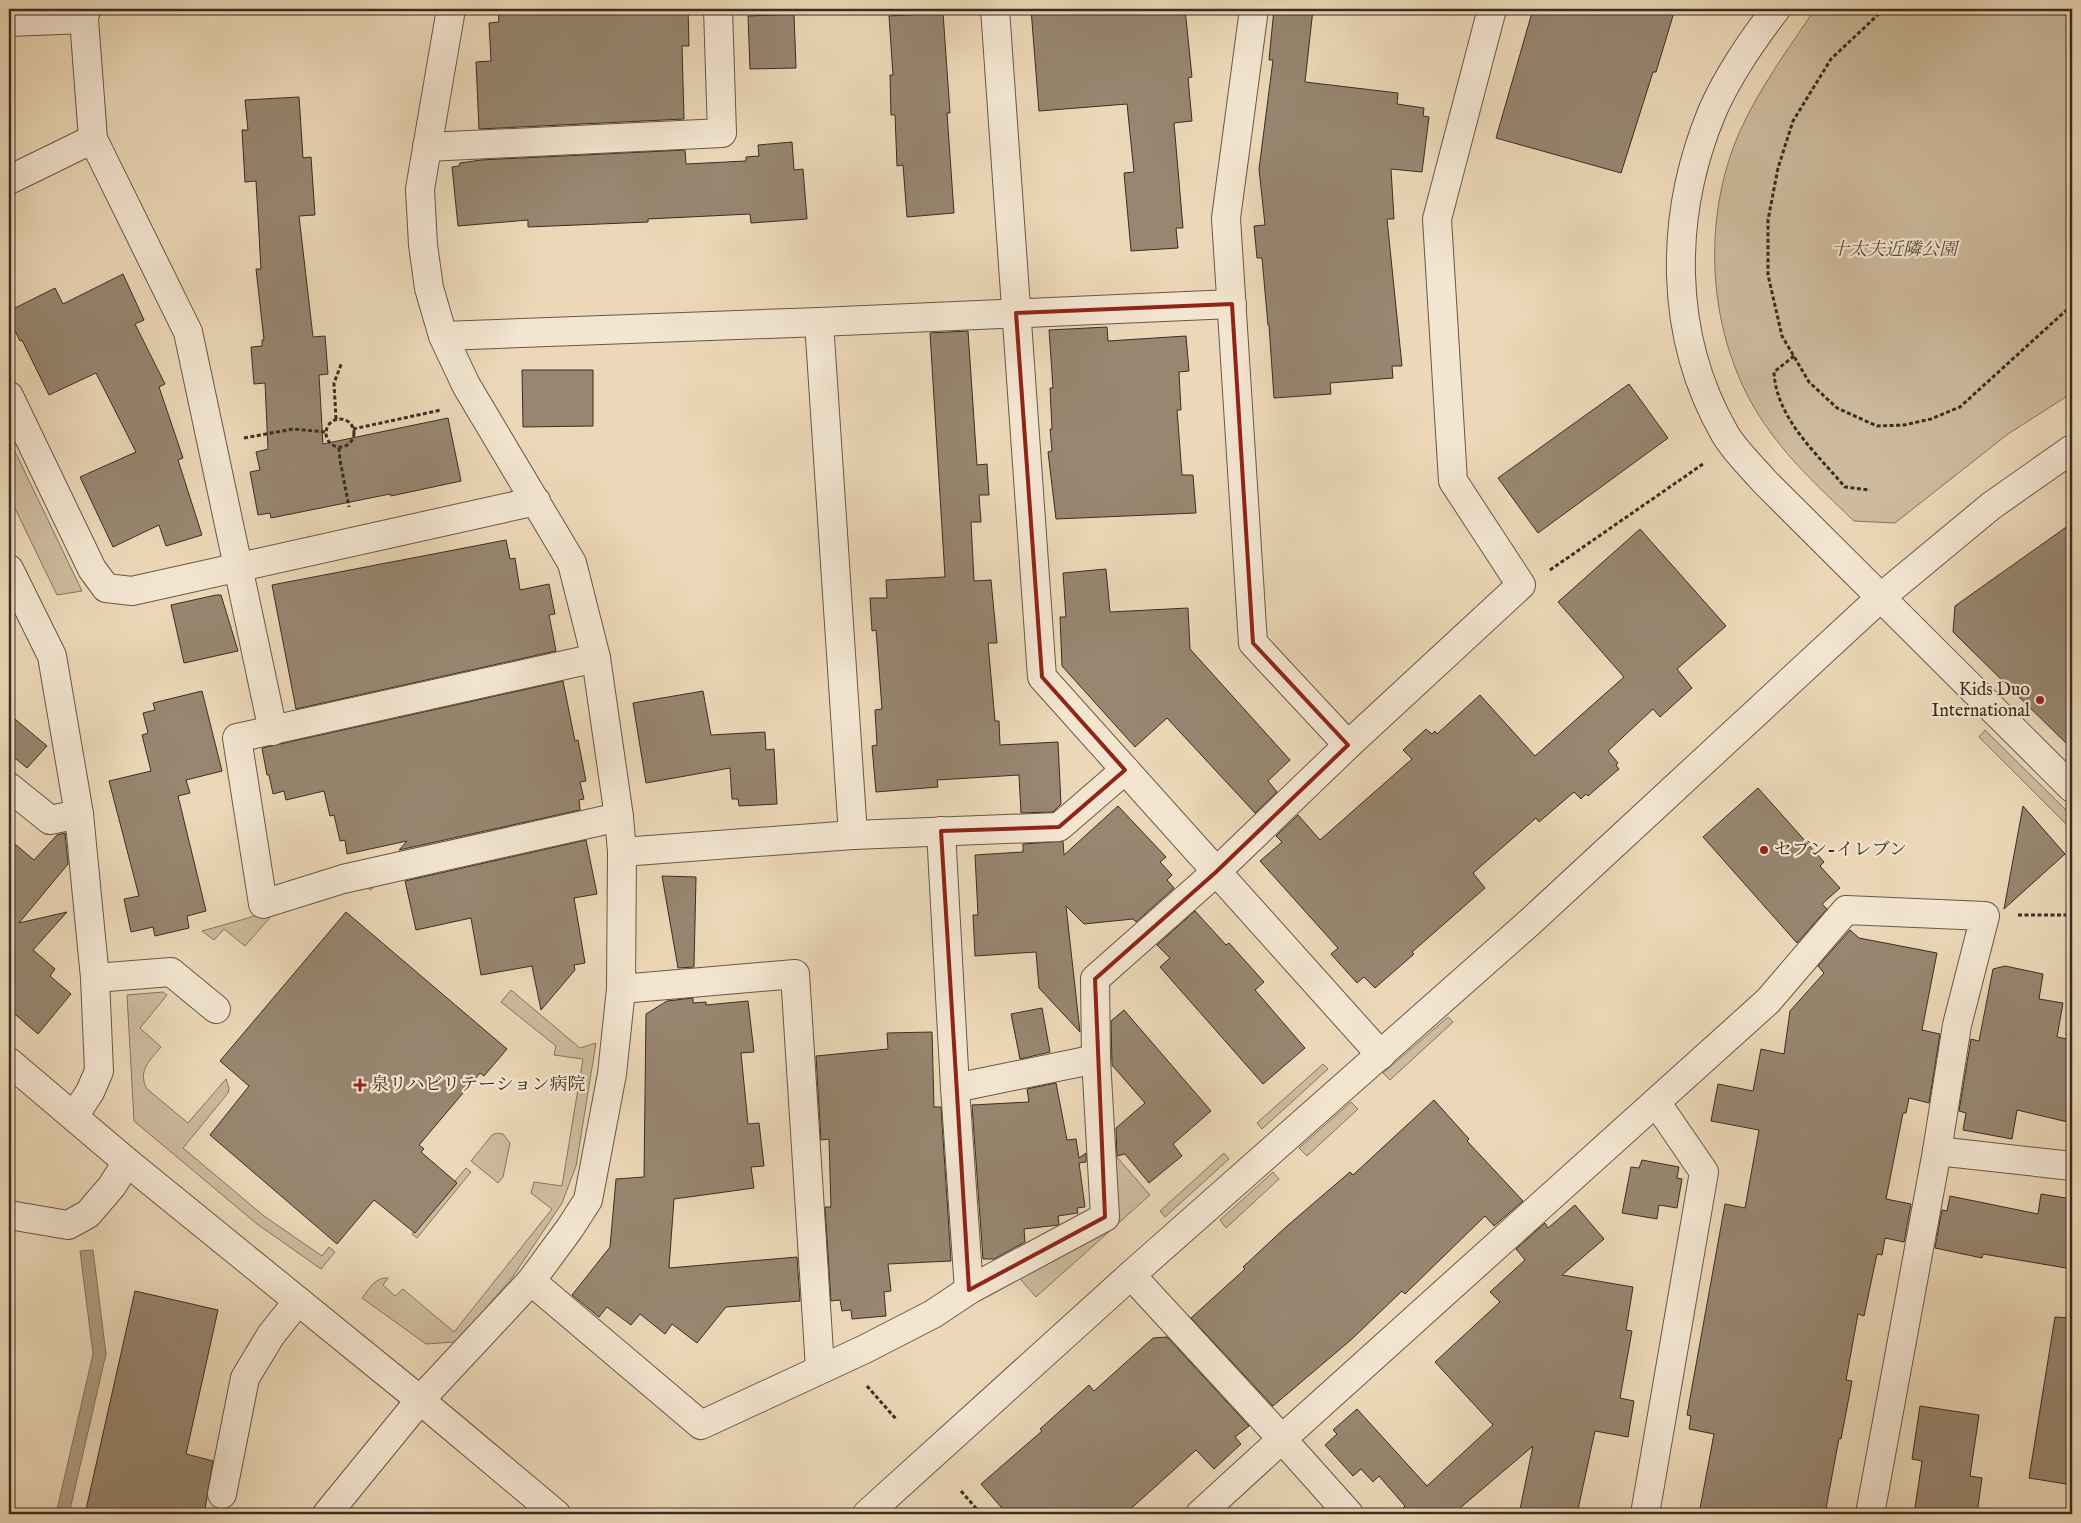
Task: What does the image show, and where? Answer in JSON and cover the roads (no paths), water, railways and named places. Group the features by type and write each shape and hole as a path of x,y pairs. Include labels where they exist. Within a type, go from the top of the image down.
{"street":[{"path":"327,1514 420,1400 531,1280 570,1228 588,1200 612,1074 621,988 622,852 619,817 596,658 572,563 471,393 443,336 430,288 423,245 420,189 452,9"},
{"path":"427,147 722,133 718,9"},
{"path":"995,9 1042,677 1381,1056"},
{"path":"1254,9 1226,218 1253,642 1348,745"},
{"path":"531,1280 700,1425 933,1314 969,1290 1105,1217 1096,1059 1095,979 1216,872 1348,745 1521,585 1453,481 1436,219 1492,9"},
{"path":"1776,9 1742,56 1717,103 1695,161 1684,209 1679,262 1682,304 1692,356 1709,403 1726,436 1764,481 2072,788"},
{"path":"9,22 84,14 92,139 188,332 273,731"},
{"path":"9,180 92,139"},
{"path":"443,336 1232,304"},
{"path":"819,322 853,835"},
{"path":"9,396 92,569 106,588 132,591 536,501"},
{"path":"867,1514 1131,1275 1381,1056 1530,922 1880,598 1990,506 2072,449"},
{"path":"9,568 52,656 79,814 95,978 99,1071 90,1092 74,1116"},
{"path":"596,658 237,738 263,904 343,879 619,817"},
{"path":"622,852 853,835 1059,827 1125,770"},
{"path":"9,787 50,820 79,814"},
{"path":"941,831 969,1290"},
{"path":"1200,1514 1768,1002 1846,910 1985,916 1957,1025 1937,1151 1870,1514"},
{"path":"95,978 171,972 216,1010"},
{"path":"621,988 795,974 831,1363"},
{"path":"956,1088 1096,1059"},
{"path":"9,1062 127,1162 420,1400 556,1514"},
{"path":"1645,1514 1704,1172 1656,1102"},
{"path":"1937,1151 2072,1166"},
{"path":"9,1215 68,1225 88,1214 112,1186 127,1162"},
{"path":"1131,1275 1349,1514"},
{"path":"222,1494 246,1378 271,1335 298,1301"}],"place":[{"name":"Kids Duo International","path":"2040,700"},
{"name":"セブン-イレブン","path":"1764,850"},
{"name":"泉リハビリテーション病院","path":"360,1085"}],"park label":[{"name":"十太夫近隣公園","path":"1894,250"}]}
